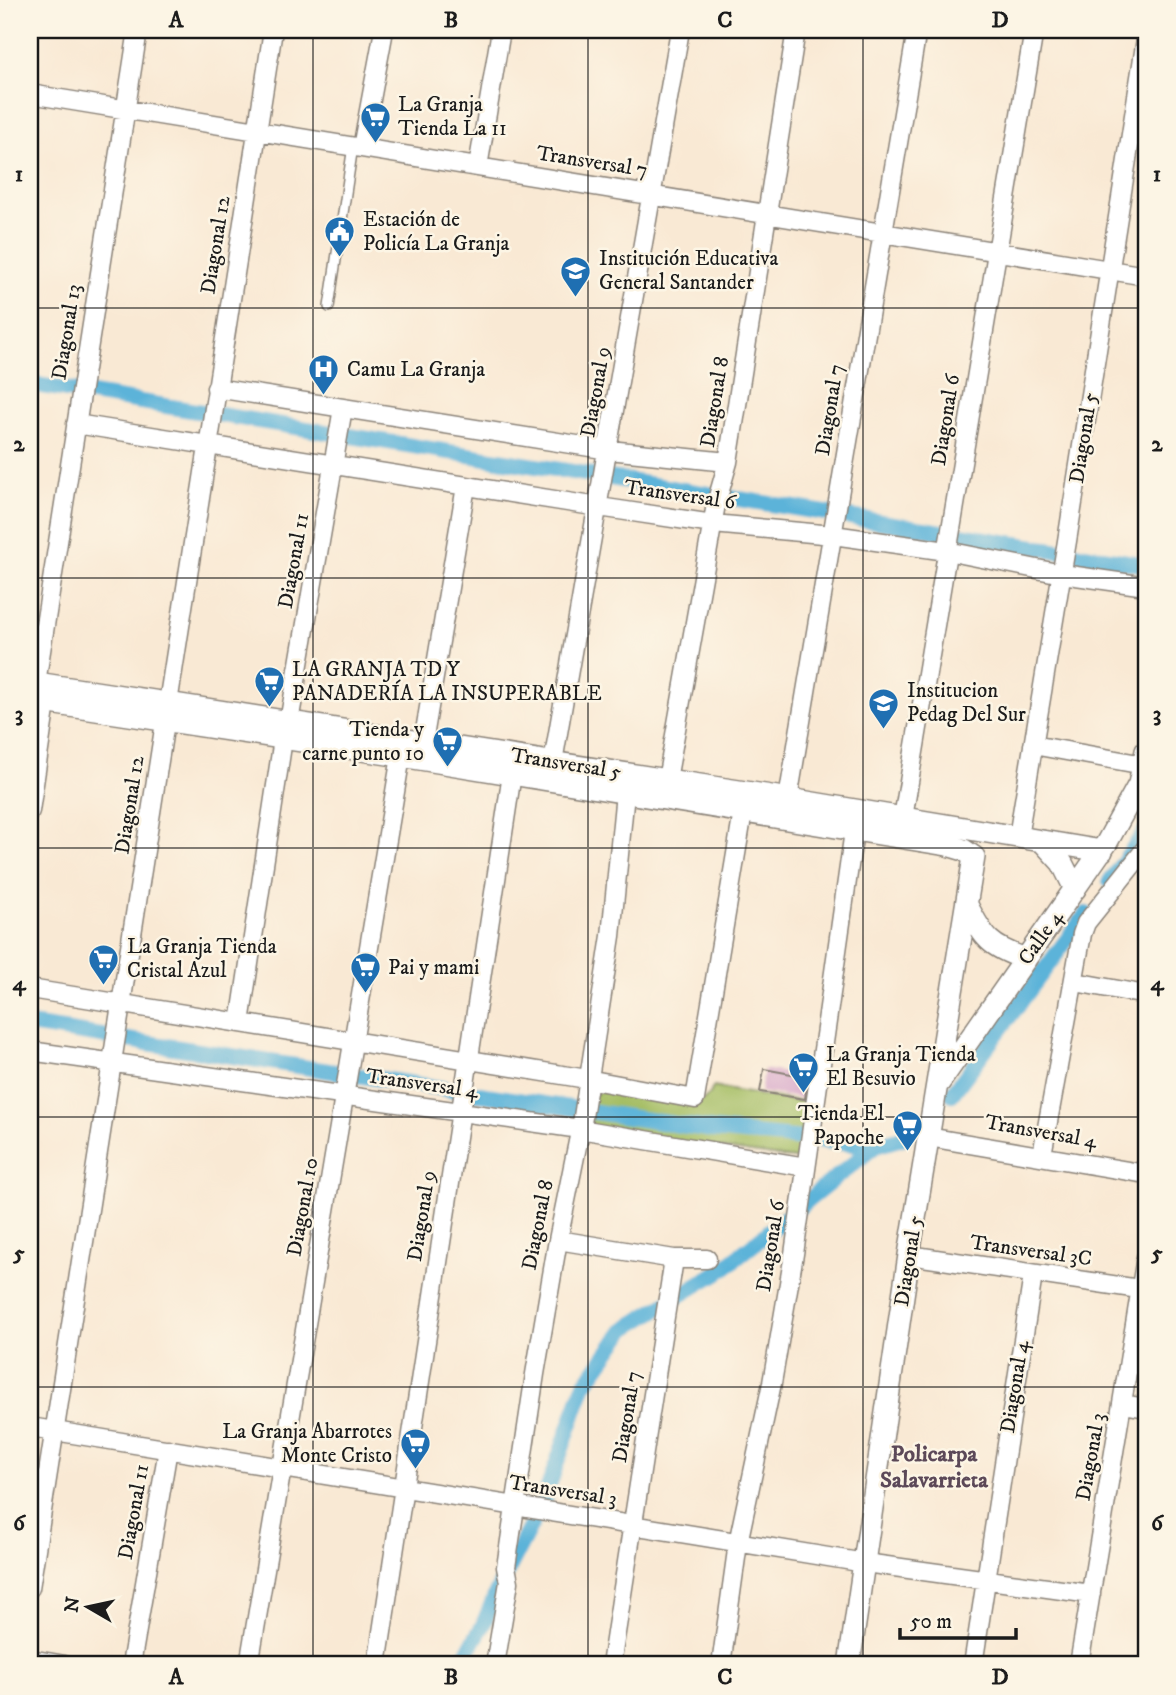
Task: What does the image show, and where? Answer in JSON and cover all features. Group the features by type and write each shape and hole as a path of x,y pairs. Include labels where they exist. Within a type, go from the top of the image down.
{"street":[{"name":"Diagonal 13","path":"30,811 35,692 138,30"},
{"name":"Diagonal 12","path":"30,1588 273,30"},
{"path":"358,147 384,30"},
{"path":"478,167 501,30"},
{"name":"Diagonal 9","path":"554,762 680,30"},
{"name":"Diagonal 8","path":"667,780 716,505 728,462 796,30"},
{"name":"Diagonal 7","path":"788,799 918,30"},
{"name":"Diagonal 6","path":"903,818 1034,30"},
{"name":"Diagonal 5","path":"1016,837 1063,570 1146,39"},
{"name":"Transversal 7","path":"30,93 1146,276"},
{"name":"Transversal 6","path":"215,397 343,408 607,457 728,462"},
{"name":"Diagonal 11","path":"240,1023 286,731 343,408"},
{"name":"Transversal 6","path":"76,419 210,440 334,466 599,503 713,524 949,537 1063,570 1146,586"},
{"path":"423,743 466,486"},
{"name":"Transversal 5","path":"35,692 286,731 401,756 947,845 964,850 974,857"},
{"name":"Transversal 5","path":"286,731 423,743 554,762 1102,851"},
{"path":"1032,745 1144,772"},
{"name":"Diagonal 10","path":"249,1665 401,756"},
{"name":"Calle 4","path":"935,1092 1102,851 1144,772"},
{"name":"Diagonal 9","path":"377,1665 512,774"},
{"name":"Diagonal 8","path":"495,1665 507,1575 522,1507 558,1240 582,1123 611,936 625,793"},
{"path":"30,989 119,1008 240,1023 468,1067 695,1099 743,812"},
{"name":"Diagonal 6","path":"721,1665 738,1542 772,1383 803,1194 854,831"},
{"path":"974,857 989,844 1016,837"},
{"path":"1042,841 1062,863 1075,889"},
{"name":"Calle 4","path":"1075,982 1086,923 1146,848"},
{"name":"Diagonal 5","path":"849,1665 909,1255 974,857"},
{"path":"967,905 979,928 999,950 1026,959"},
{"path":"1042,1155 1075,982 1146,995"},
{"name":"Transversal 4","path":"30,1051 112,1057 582,1123 808,1158"},
{"name":"Transversal 4","path":"929,1129 1042,1155 1146,1174"},
{"path":"558,1240 674,1259 707,1259"},
{"name":"Transversal 3C","path":"909,1255 1144,1289"},
{"name":"Diagonal 3","path":"1079,1665 1144,1289 1146,1256"},
{"name":"Diagonal 7","path":"611,1665 674,1259"},
{"name":"Diagonal 4","path":"972,1665 1033,1275"},
{"path":"1123,1404 1146,1408"},
{"name":"Transversal 3","path":"30,1427 865,1563 1091,1594"},
{"name":"Diagonal 11","path":"131,1665 168,1449"},
{"path":"30,1659 65,1665"}],"lane":[{"path":"329,307 358,147"}],"green space":[{"path":"713,1087 809,1103 801,1160 593,1130 587,1117 590,1099 601,1090 700,1102 710,1094"}],"building":[{"path":"764,1069 808,1077 805,1099 760,1092"}],"waterway":[{"path":"30,384 1146,565"},
{"path":"1110,881 1146,830"},
{"path":"952,1094 1086,914"},
{"path":"30,1025 713,1130 875,1146"},
{"path":"455,1665 467,1653 482,1627 498,1589 543,1502 584,1386 625,1329 723,1269 875,1146 905,1137"}],"place":[{"name":"La Granja Tienda La 11","path":"375,144"},
{"name":"Estación de Policía La Granja","path":"340,259"},
{"name":"Institución Educativa General Santander","path":"576,298"},
{"name":"Camu La Granja","path":"324,397"},
{"name":"LA GRANJA TD Y PANADERÍA LA INSUPERABLE","path":"269,709"},
{"name":"Institucion Pedag Del Sur","path":"884,730"},
{"name":"Tienda y carne punto 10","path":"447,769"},
{"name":"La Granja Tienda Cristal Azul","path":"104,986"},
{"name":"Pai y mami","path":"365,995"},
{"name":"La Granja Tienda El Besuvio","path":"803,1094"},
{"name":"Tienda El Papoche","path":"907,1153"},
{"name":"La Granja Abarrotes Monte Cristo","path":"415,1471"}],"district":[{"name":"Policarpa Salavarrieta","path":"934,1467"}]}
